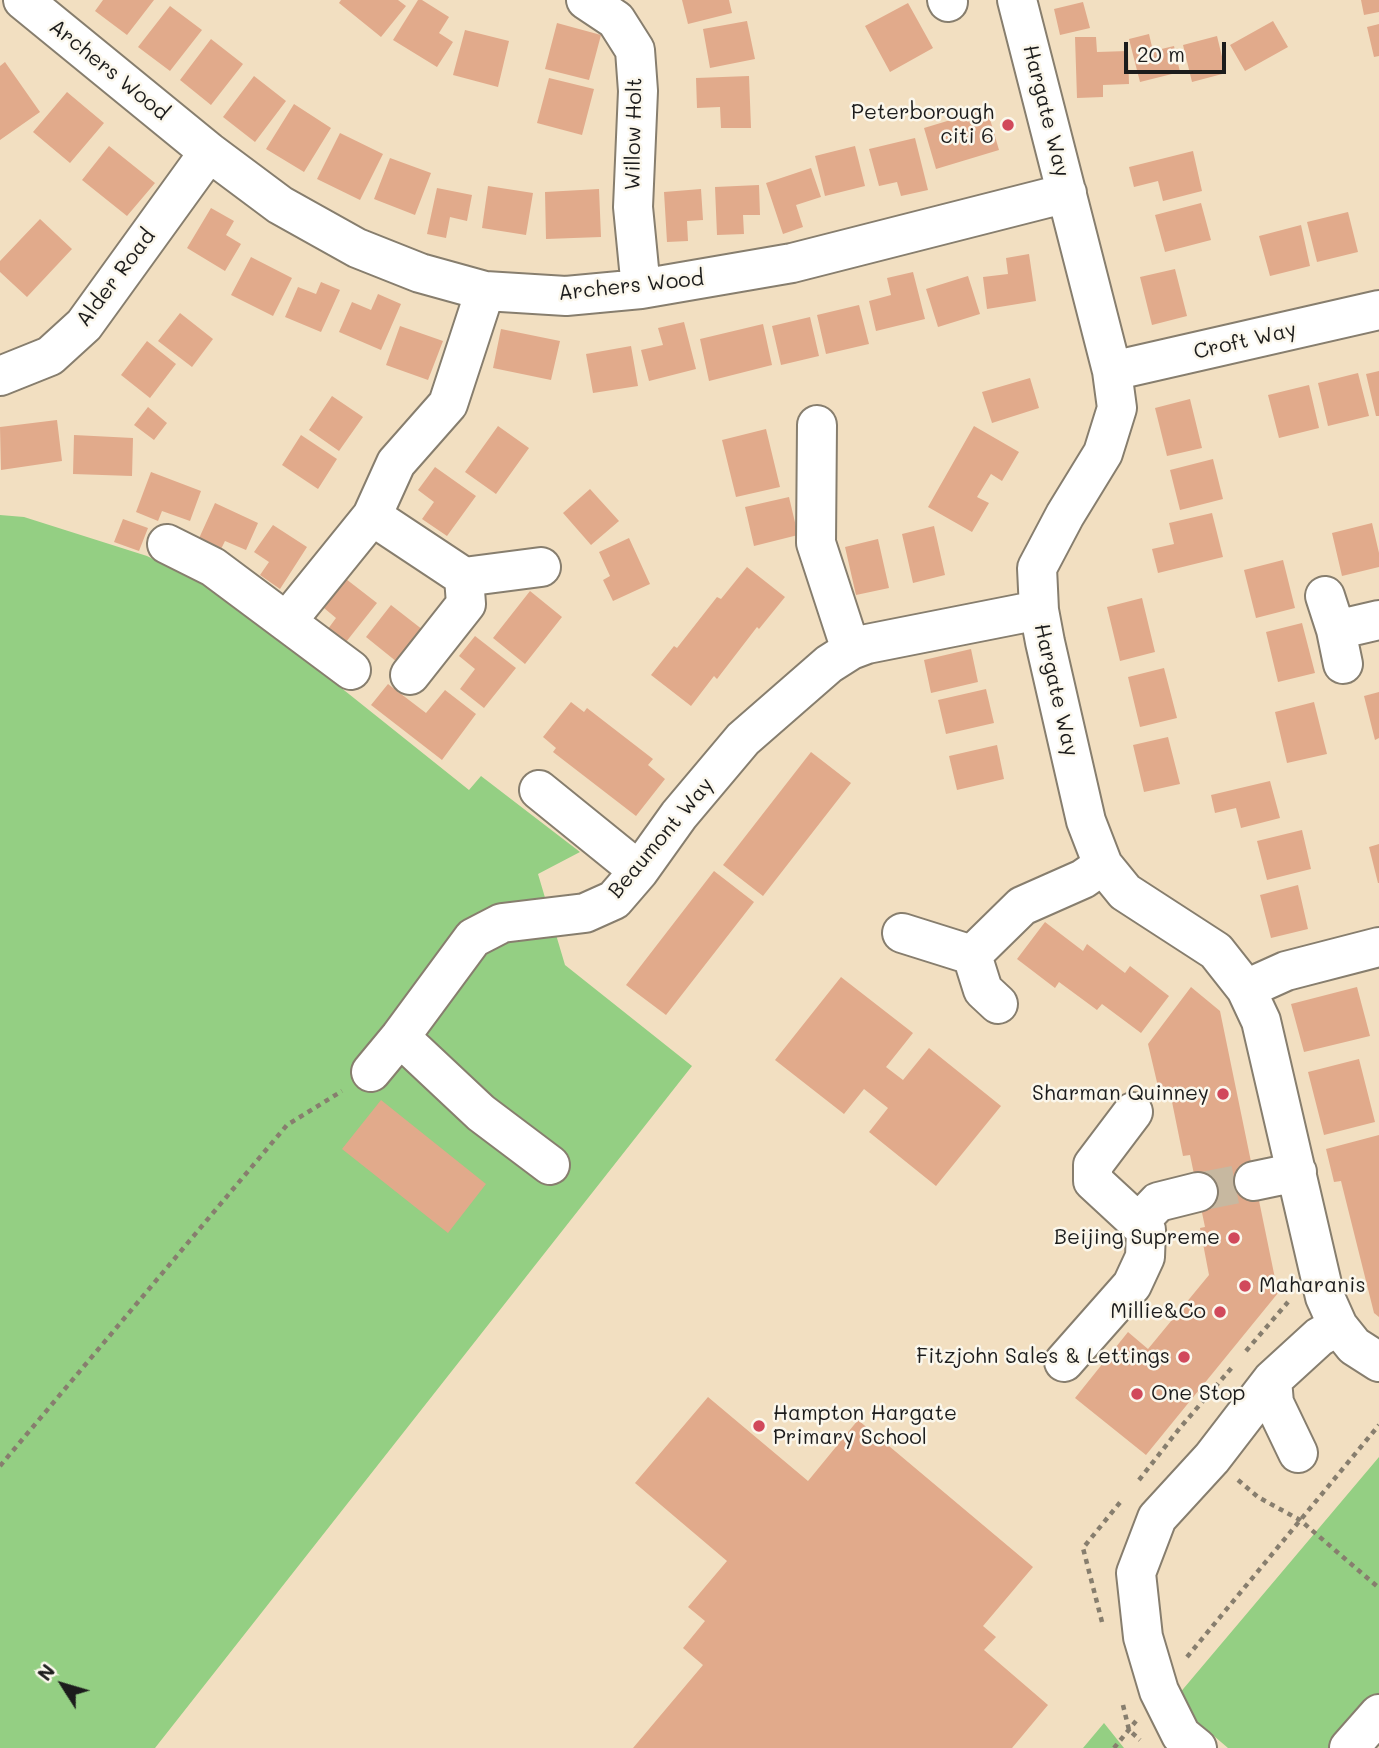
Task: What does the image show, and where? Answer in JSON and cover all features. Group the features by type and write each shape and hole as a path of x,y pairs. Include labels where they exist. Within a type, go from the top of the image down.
{"street":[{"name":"Archers Wood","path":"23,0 209,152 281,205 357,248 420,273 485,291 566,296 641,289 792,263 1067,193"},
{"name":"Hargate Way","path":"1017,0 1112,371 1117,408 1103,453 1037,568 1039,610 1086,821 1103,865 1125,892 1216,951 1246,989 1261,1021 1325,1297 1338,1326 1354,1346 1379,1362"},
{"name":"Willow Holt","path":"611,7 635,50 638,91 632,207 641,289"},
{"name":"Alder Road","path":"0,376 50,356 85,325 209,152"},
{"path":"287,621 372,516 396,463 448,404 485,291"},
{"name":"Croft Way","path":"1112,371 1379,310"},
{"path":"817,425 817,543 850,650"},
{"path":"372,516 464,577 541,567"},
{"path":"167,544 213,567 351,670"},
{"path":"410,675 466,604 464,577"},
{"name":"Beaumont Way","path":"371,1072 473,938 502,922 585,913 614,900 679,815 743,740 829,664 850,650 867,644 1039,610"},
{"path":"1335,630 1379,620"},
{"path":"539,790 639,870"},
{"path":"972,956 1022,906 1083,879 1103,865"},
{"path":"902,933 972,956"},
{"path":"1246,989 1286,971 1379,947"},
{"path":"972,956 983,989 998,1004"},
{"path":"400,1037 481,1113 550,1165"},
{"path":"1064,1362 1132,1285 1145,1257 1146,1230 1093,1181 1093,1165 1133,1112"},
{"path":"1254,1181 1297,1172"},
{"path":"1138,1223 1158,1202 1198,1192"},
{"path":"1197,1748 1181,1735 1160,1691 1143,1637 1136,1573 1157,1518 1212,1458 1272,1380 1319,1338 1338,1326"},
{"path":"1272,1380 1275,1403 1298,1453"},
{"path":"1349,1748 1379,1714"}],"path":[{"path":"0,1466 287,1125 371,1072"},
{"path":"1160,1691 1379,1425"},
{"path":"1179,1429 1258,1497 1300,1520 1379,1588"}],"green space":[{"path":"0,515 24,517 147,556 225,595 469,790 481,776 580,852 538,874 565,965 692,1066 155,1748 0,1748"},
{"path":"1379,1457 1379,1697 1337,1748 1228,1748 1173,1701"},
{"path":"1104,1723 1124,1748 1083,1748"}],"building":[{"path":"103,0 154,0 127,35 95,11"},
{"path":"341,0 398,0 406,6 381,37 339,3"},
{"path":"418,0 449,17 439,33 453,42 437,67 393,40"},
{"path":"682,0 729,0 732,13 688,24"},
{"path":"1361,0 1379,0 1379,12 1364,15"},
{"path":"1083,2 1090,28 1060,35 1054,9"},
{"path":"908,3 933,48 890,72 865,26"},
{"path":"170,6 202,30 170,71 138,47"},
{"path":"747,21 755,59 710,68 703,29"},
{"path":"1273,21 1288,47 1245,71 1230,45"},
{"path":"557,23 601,35 589,80 545,69"},
{"path":"1379,24 1379,56 1374,57 1367,27"},
{"path":"465,30 509,41 498,87 453,75"},
{"path":"1149,34 1153,51 1174,46 1180,72 1140,82 1129,39"},
{"path":"1217,36 1226,73 1192,82 1183,45"},
{"path":"1075,37 1096,37 1097,52 1128,51 1129,84 1103,85 1103,97 1077,98"},
{"path":"211,39 243,64 211,105 180,80"},
{"path":"5,62 40,112 0,140 0,66"},
{"path":"254,76 286,101 255,142 223,117"},
{"path":"749,76 751,128 721,128 720,107 697,108 696,78"},
{"path":"549,78 594,89 582,135 537,123"},
{"path":"67,92 104,123 70,163 33,132"},
{"path":"294,104 331,128 304,172 266,149"},
{"path":"987,109 999,150 936,169 924,128"},
{"path":"340,133 383,154 360,200 317,179"},
{"path":"915,138 928,190 901,196 897,182 879,186 869,149"},
{"path":"109,146 155,183 127,216 82,180"},
{"path":"855,146 865,186 825,196 815,156"},
{"path":"1193,151 1202,191 1163,201 1158,181 1134,187 1129,167"},
{"path":"390,158 431,173 415,215 374,199"},
{"path":"811,168 821,197 796,205 803,227 783,234 766,183"},
{"path":"759,185 760,215 743,215 744,234 717,235 715,187"},
{"path":"488,186 533,193 526,235 482,228"},
{"path":"437,188 472,195 467,221 450,217 446,238 427,234"},
{"path":"599,189 601,237 546,239 545,192"},
{"path":"701,189 703,220 687,221 688,241 667,242 664,192"},
{"path":"1201,203 1211,240 1165,252 1155,215"},
{"path":"211,208 234,221 226,235 241,244 225,271 187,248"},
{"path":"1348,212 1358,252 1317,262 1307,222"},
{"path":"40,219 72,249 27,297 0,272 0,261"},
{"path":"1301,225 1310,266 1270,276 1259,236"},
{"path":"1029,254 1036,301 987,309 983,277 1008,274 1006,258"},
{"path":"251,257 292,278 273,316 231,295"},
{"path":"1175,269 1187,316 1152,325 1140,277"},
{"path":"913,272 925,319 876,331 869,301 891,295 887,278"},
{"path":"968,276 980,314 938,327 926,289"},
{"path":"321,282 340,290 321,332 285,317 298,287 316,294"},
{"path":"378,294 401,304 381,350 339,332 352,302 371,310"},
{"path":"859,305 869,344 826,354 817,315"},
{"path":"180,313 213,339 192,367 158,341"},
{"path":"810,317 819,356 781,365 772,326"},
{"path":"684,322 696,369 649,381 641,350 663,345 658,328"},
{"path":"763,324 772,365 709,381 700,339"},
{"path":"400,326 443,341 428,380 386,365"},
{"path":"501,329 560,341 551,380 493,368"},
{"path":"147,341 176,364 150,398 121,375"},
{"path":"631,346 638,386 593,393 586,354"},
{"path":"1379,371 1379,416 1376,416 1366,374"},
{"path":"1358,373 1369,416 1328,426 1318,383"},
{"path":"1030,378 1039,408 992,423 982,392"},
{"path":"1309,385 1319,428 1279,438 1268,395"},
{"path":"332,396 363,417 339,451 309,430"},
{"path":"1190,399 1202,448 1167,456 1155,408"},
{"path":"148,407 167,423 154,440 134,425"},
{"path":"57,420 62,461 1,470 0,427"},
{"path":"498,426 529,448 496,494 465,472"},
{"path":"974,426 1019,452 1002,481 991,474 977,497 989,503 972,532 928,507"},
{"path":"766,429 780,487 736,497 722,440"},
{"path":"74,435 133,438 132,476 73,474"},
{"path":"301,435 337,459 318,489 282,465"},
{"path":"1213,459 1223,499 1180,510 1170,470"},
{"path":"435,467 476,496 447,536 422,519 434,502 418,490"},
{"path":"151,472 201,491 190,521 162,511 158,521 136,512"},
{"path":"590,489 619,521 591,545 563,513"},
{"path":"789,497 798,535 754,546 745,507"},
{"path":"215,503 258,523 246,550 225,541 218,555 196,545"},
{"path":"1212,513 1223,557 1158,573 1152,549 1174,544 1169,523"},
{"path":"123,519 148,528 139,551 114,542"},
{"path":"1372,523 1379,553 1379,567 1342,576 1332,533"},
{"path":"273,525 307,547 280,589 260,575 269,562 254,552"},
{"path":"934,526 945,575 913,583 902,534"},
{"path":"629,538 650,584 613,601 603,580 610,576 599,552"},
{"path":"878,539 889,588 856,595 845,547"},
{"path":"1283,560 1295,608 1256,618 1244,570"},
{"path":"747,567 785,597 759,629 757,627 717,679 714,676 691,706 651,675 674,646 677,648 717,597 721,599"},
{"path":"346,579 377,603 342,647 325,633 336,618 324,608"},
{"path":"530,591 562,617 525,664 493,638"},
{"path":"1142,598 1155,652 1120,661 1107,607"},
{"path":"391,605 423,630 397,662 366,637"},
{"path":"1302,623 1315,673 1278,682 1266,632"},
{"path":"475,636 516,668 484,708 460,689 475,669 459,656"},
{"path":"971,649 978,682 931,693 924,660"},
{"path":"1164,668 1177,718 1140,727 1128,677"},
{"path":"388,684 426,713 445,690 476,714 442,760 371,705"},
{"path":"986,689 994,723 946,734 938,700"},
{"path":"1379,692 1379,738 1375,740 1364,696"},
{"path":"571,702 584,712 587,708 653,759 648,765 665,779 636,816 553,752 556,748 543,737"},
{"path":"1314,702 1327,754 1287,763 1275,712"},
{"path":"1168,737 1180,784 1144,792 1133,745"},
{"path":"997,745 1004,779 957,790 949,756"},
{"path":"811,752 851,783 763,896 723,865"},
{"path":"1270,781 1280,818 1241,828 1236,808 1215,813 1211,795"},
{"path":"1302,830 1311,869 1267,880 1257,841"},
{"path":"1379,844 1379,883 1378,883 1369,847"},
{"path":"714,871 754,902 666,1015 626,985"},
{"path":"1298,885 1308,929 1271,938 1260,895"},
{"path":"1045,922 1083,951 1087,944 1125,973 1130,966 1169,996 1141,1033 1102,1004 1097,1010 1059,982 1055,988 1017,959"},
{"path":"841,977 913,1033 886,1067 903,1080 929,1048 1001,1106 936,1186 869,1132 888,1108 864,1089 844,1114 775,1060"},
{"path":"1191,987 1220,1011 1278,1293 1146,1455 1075,1398 1128,1332 1148,1349 1209,1275 1200,1228 1205,1227 1190,1155 1183,1156 1170,1092 1160,1095 1148,1044"},
{"path":"1357,987 1370,1036 1304,1052 1291,1004"},
{"path":"1359,1059 1375,1122 1324,1135 1308,1072"},
{"path":"381,1100 486,1184 448,1233 342,1149"},
{"path":"1379,1135 1379,1317 1374,1313 1341,1181 1334,1182 1326,1149"},
{"path":"708,1397 808,1481 858,1420 1033,1567 983,1626 996,1637 984,1650 1048,1705 1012,1748 633,1748 703,1665 683,1648 705,1621 688,1607 727,1561 635,1483"}],"tunnel":[{"path":"1198,1192 1254,1181"}],"place":[{"name":"Peterborough citi 6","path":"1008,125"},
{"name":"Sharman Quinney","path":"1223,1094"},
{"name":"Beijing Supreme","path":"1234,1238"},
{"name":"Maharanis","path":"1245,1286"},
{"name":"Millie&Co","path":"1220,1312"},
{"name":"Fitzjohn Sales & Lettings","path":"1184,1357"},
{"name":"One Stop","path":"1137,1394"},
{"name":"Hampton Hargate Primary School","path":"759,1426"}]}
